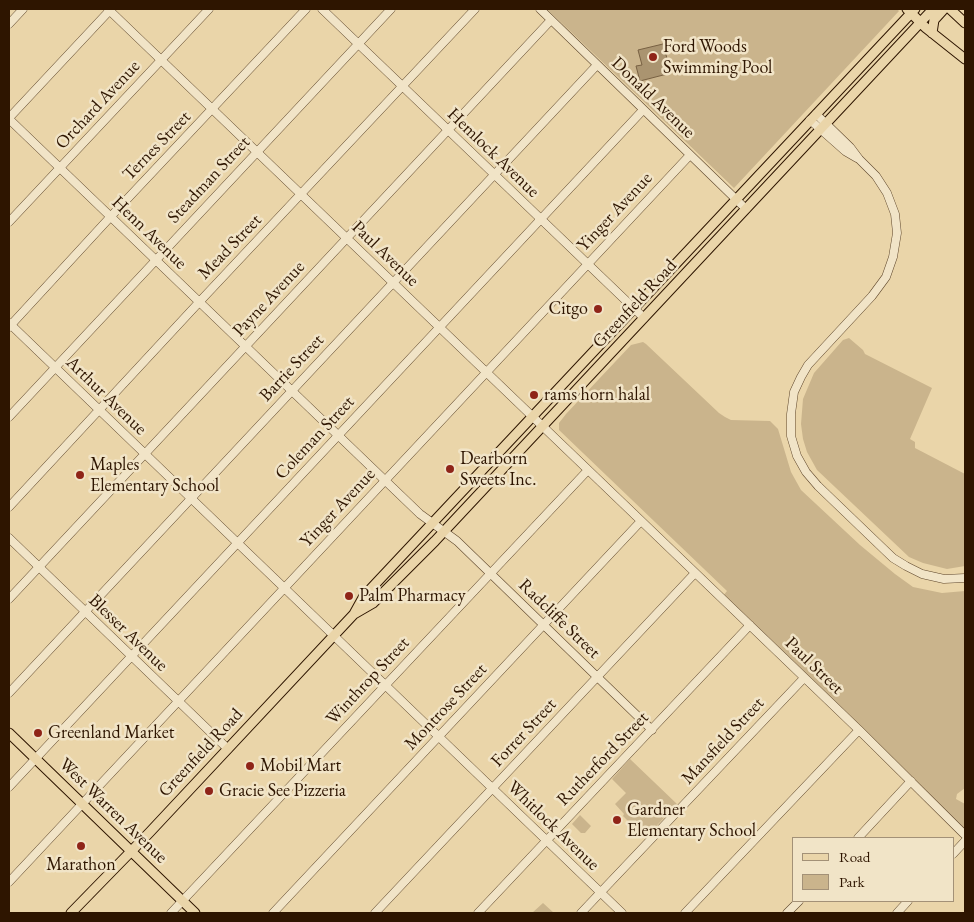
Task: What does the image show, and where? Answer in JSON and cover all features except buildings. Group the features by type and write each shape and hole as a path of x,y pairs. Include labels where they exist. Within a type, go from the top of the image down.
{"main road":[{"name":"Greenfield Road","path":"354,614 372,603 444,531 933,9"},
{"path":"932,32 934,20 944,9"},
{"path":"950,9 965,23"},
{"name":"Greenfield Road","path":"71,913 334,636 354,614 364,596 736,200 911,10"},
{"path":"911,10 920,22 965,59"},
{"path":"473,480 483,490"},
{"name":"West Warren Avenue","path":"9,733 196,913"}],"street":[{"path":"9,24 23,9"},
{"path":"9,118 110,9"},
{"name":"Paul Avenue","path":"110,9 641,521"},
{"name":"Orchard Avenue","path":"9,222 209,9"},
{"name":"Ternes Street","path":"9,325 306,9"},
{"name":"Hemlock Avenue","path":"322,9 644,318"},
{"name":"Steadman Street","path":"9,417 391,9"},
{"name":"Mead Street","path":"9,507 475,9"},
{"name":"Donald Avenue","path":"540,9 746,209"},
{"name":"Payne Avenue","path":"9,599 552,20"},
{"name":"Barrie Street","path":"9,693 597,65"},
{"name":"Coleman Street","path":"9,787 644,110"},
{"path":"813,117 845,152 859,159 876,176 887,193 895,214 897,233 893,257 886,277 872,296 808,365 794,392 790,414 791,436 797,456 806,472 818,486 893,558 922,574 944,579 965,578"},
{"name":"Henn Avenue","path":"9,118 384,480 420,514 444,531"},
{"name":"Yinger Avenue","path":"9,882 690,155"},
{"name":"Arthur Avenue","path":"9,325 334,636"},
{"name":"Winthrop Street","path":"171,913 588,470"},
{"name":"Paul Street","path":"641,521 859,730 965,835"},
{"name":"Montrose Street","path":"273,913 641,521"},
{"name":"Radcliffe Street","path":"444,531 652,730"},
{"name":"Blesser Avenue","path":"9,538 228,749"},
{"name":"Forrer Street","path":"375,913 695,573"},
{"name":"Rutherford Street","path":"478,913 750,625"},
{"name":"Whitlock Avenue","path":"334,636 622,913"},
{"name":"Mansfield Street","path":"581,913 804,678"},
{"path":"685,913 859,730"},
{"path":"859,837 911,781"},
{"path":"954,853 965,841"},
{"path":"787,913 798,902"},
{"path":"896,913 907,902"}],"green space":[{"path":"547,9 897,9 899,11 734,188"},
{"path":"849,338 865,354 932,388 910,439 915,442 915,448 965,474 965,566 947,569 923,563 909,557 817,470 807,452 801,424 803,399 814,373 843,340"},
{"path":"643,342 725,417 731,420 770,421 778,429 791,472 801,490 860,545 895,574 913,587 942,593 965,591 965,788 957,794 956,799 965,804 965,830 723,596 727,591 559,430 559,423 566,414 631,345"},
{"path":"630,759 677,804 646,837 623,816 624,814 615,804 626,793 612,779"},
{"path":"580,815 591,826 585,833 581,833 572,824"},
{"path":"543,903 554,913 532,913"}],"shaded area":[{"name":"Ford Woods Swimming Pool","path":"663,44 671,73 640,81 636,66 642,65 638,50"}],"place":[{"name":"Ford Woods Swimming Pool","path":"653,57"},
{"name":"Citgo","path":"598,309"},
{"name":"rams horn halal","path":"534,395"},
{"name":"Dearborn Sweets Inc.","path":"450,469"},
{"name":"Maples Elementary School","path":"80,475"},
{"name":"Palm Pharmacy","path":"349,596"},
{"name":"Greenland Market","path":"38,733"},
{"name":"Mobil Mart","path":"250,766"},
{"name":"Gracie See Pizzeria","path":"209,791"},
{"name":"Gardner Elementary School","path":"617,820"},
{"name":"Marathon","path":"81,846"}]}
